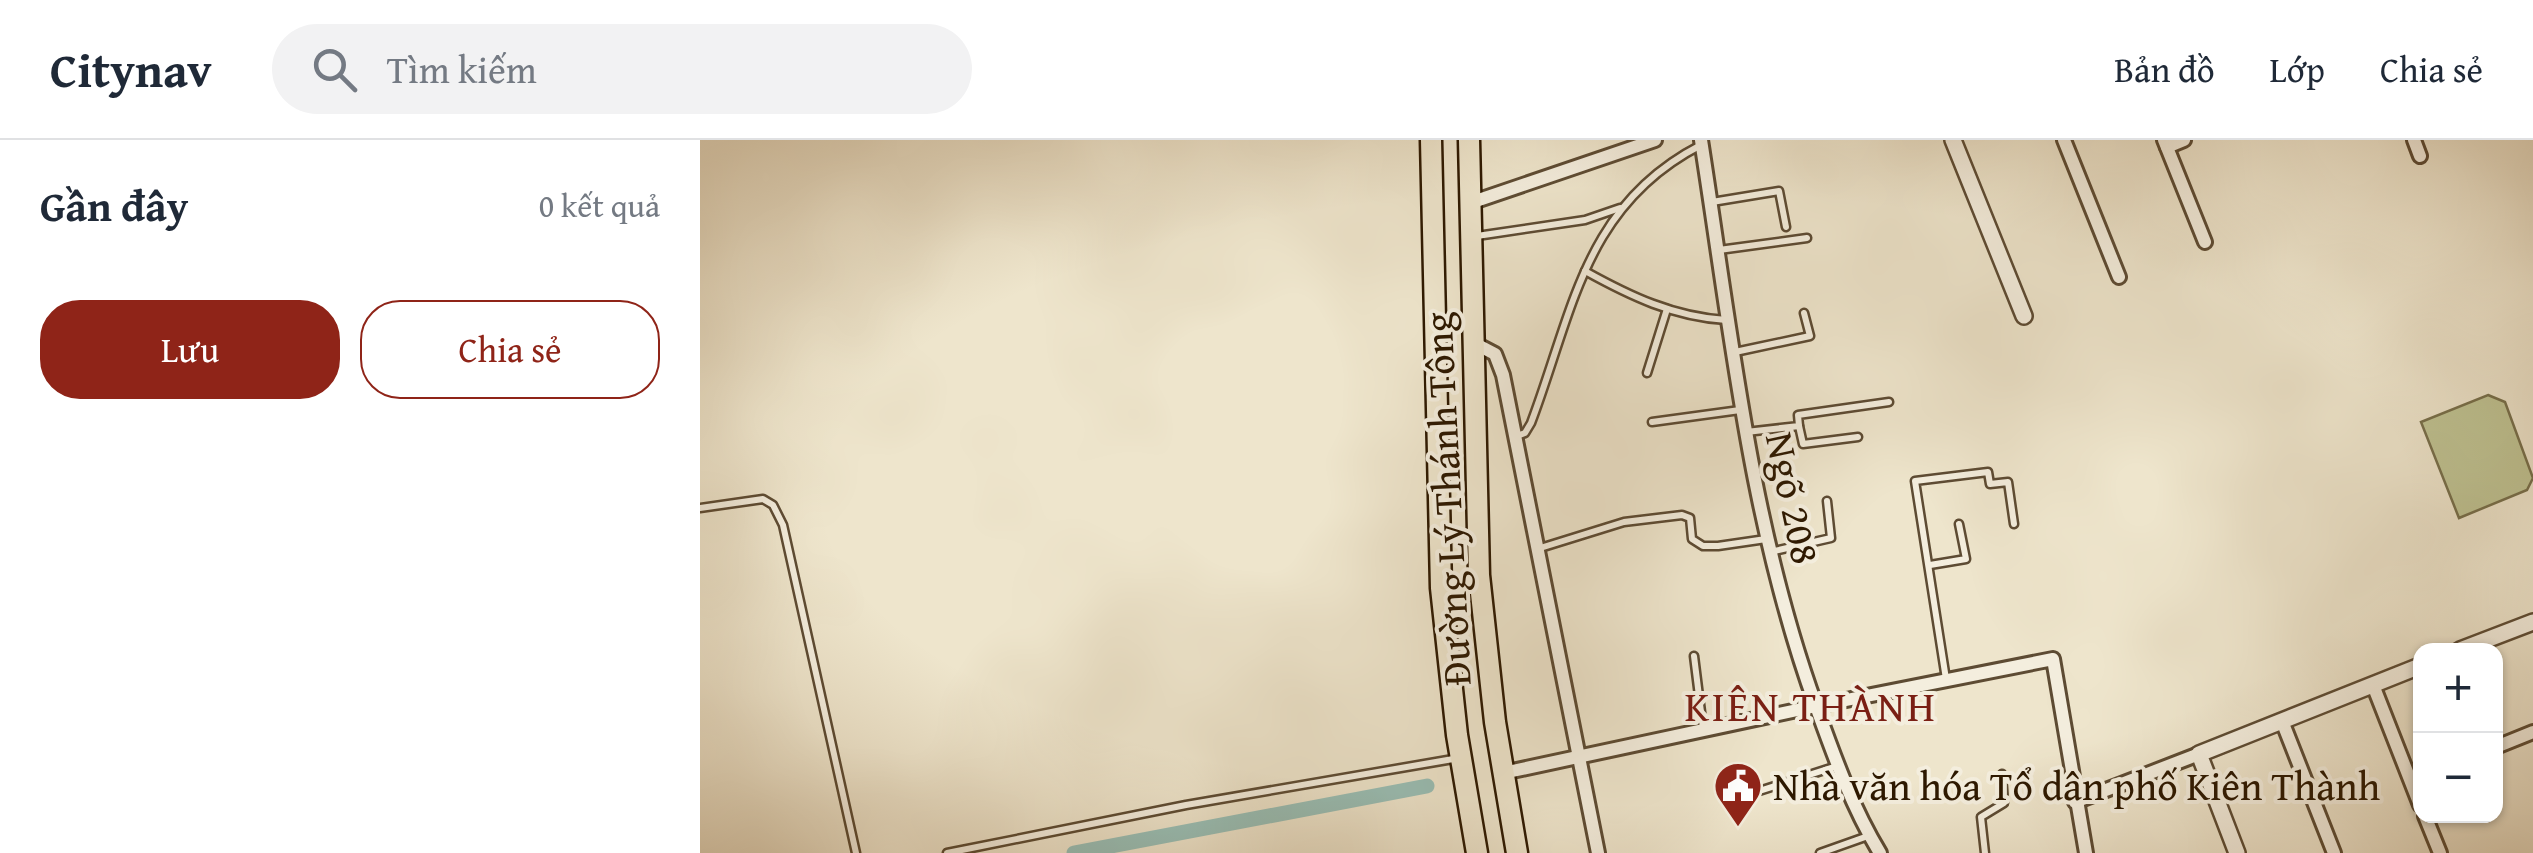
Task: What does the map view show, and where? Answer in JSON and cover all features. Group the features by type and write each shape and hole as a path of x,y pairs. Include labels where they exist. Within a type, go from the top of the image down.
{"main road":[{"name":"Đường Lý Thánh Tông","path":"1431,140 1442,606 1460,758 1477,853"},
{"name":"Đường Lý Thánh Tông","path":"1469,140 1475,480 1482,609 1503,773 1518,853"},
{"path":"1437,485 1475,480"}],"street":[{"path":"1470,204 1655,140"},
{"path":"1953,140 2024,316"},
{"path":"2064,140 2119,277"},
{"path":"2184,140 2165,144 2205,242"},
{"path":"2414,140 2420,156"},
{"name":"Ngõ 208","path":"1702,142 1745,432 1783,608 1838,766 1880,853"},
{"path":"1472,342 1490,350 1498,360 1598,853"},
{"path":"2478,643 2533,622"},
{"path":"1503,773 2053,660 2086,853"},
{"path":"2075,802 2413,669"},
{"path":"2373,685 2413,772"},
{"path":"2282,721 2334,853"},
{"path":"2503,744 2533,732"},
{"path":"2199,754 2237,853"},
{"path":"2428,823 2440,853"}],"lane":[{"path":"1515,436 1525,433 1531,424 1562,326 1620,208 1656,172 1702,142"},
{"path":"1710,203 1779,191 1786,227"},
{"path":"1471,238 1585,220 1620,208"},
{"path":"1718,250 1807,238"},
{"path":"1586,271 1667,310 1727,320"},
{"path":"1647,373 1667,310"},
{"path":"1734,352 1810,336 1804,313"},
{"path":"1858,438 1802,444 1798,414 1889,402"},
{"path":"1652,422 1742,410"},
{"path":"1745,432 1800,426"},
{"path":"1946,680 1915,481 1988,472 1990,484 2008,482 2014,524"},
{"path":"700,508 763,499 773,505 782,525 856,853"},
{"path":"1537,549 1624,522 1682,515 1690,518 1692,539 1703,546 1768,545 1831,538 1827,502"},
{"path":"1930,565 1966,559 1959,524"},
{"path":"1694,656 1704,730"},
{"path":"947,853 1186,805 1460,758"},
{"path":"1728,802 1838,766"},
{"path":"1985,853 1981,818 2004,803 2002,774"},
{"path":"1820,853 1870,836"}],"green space":[{"path":"2488,395 2505,402 2533,478 2527,490 2459,518 2421,422"}],"waterway":[{"path":"1074,853 1427,786"}],"place":[{"name":"Nhà văn hóa Tổ dân phố Kiên Thành","path":"1738,828"}],"district":[{"name":"KIÊN THÀNH","path":"1811,706"}]}
